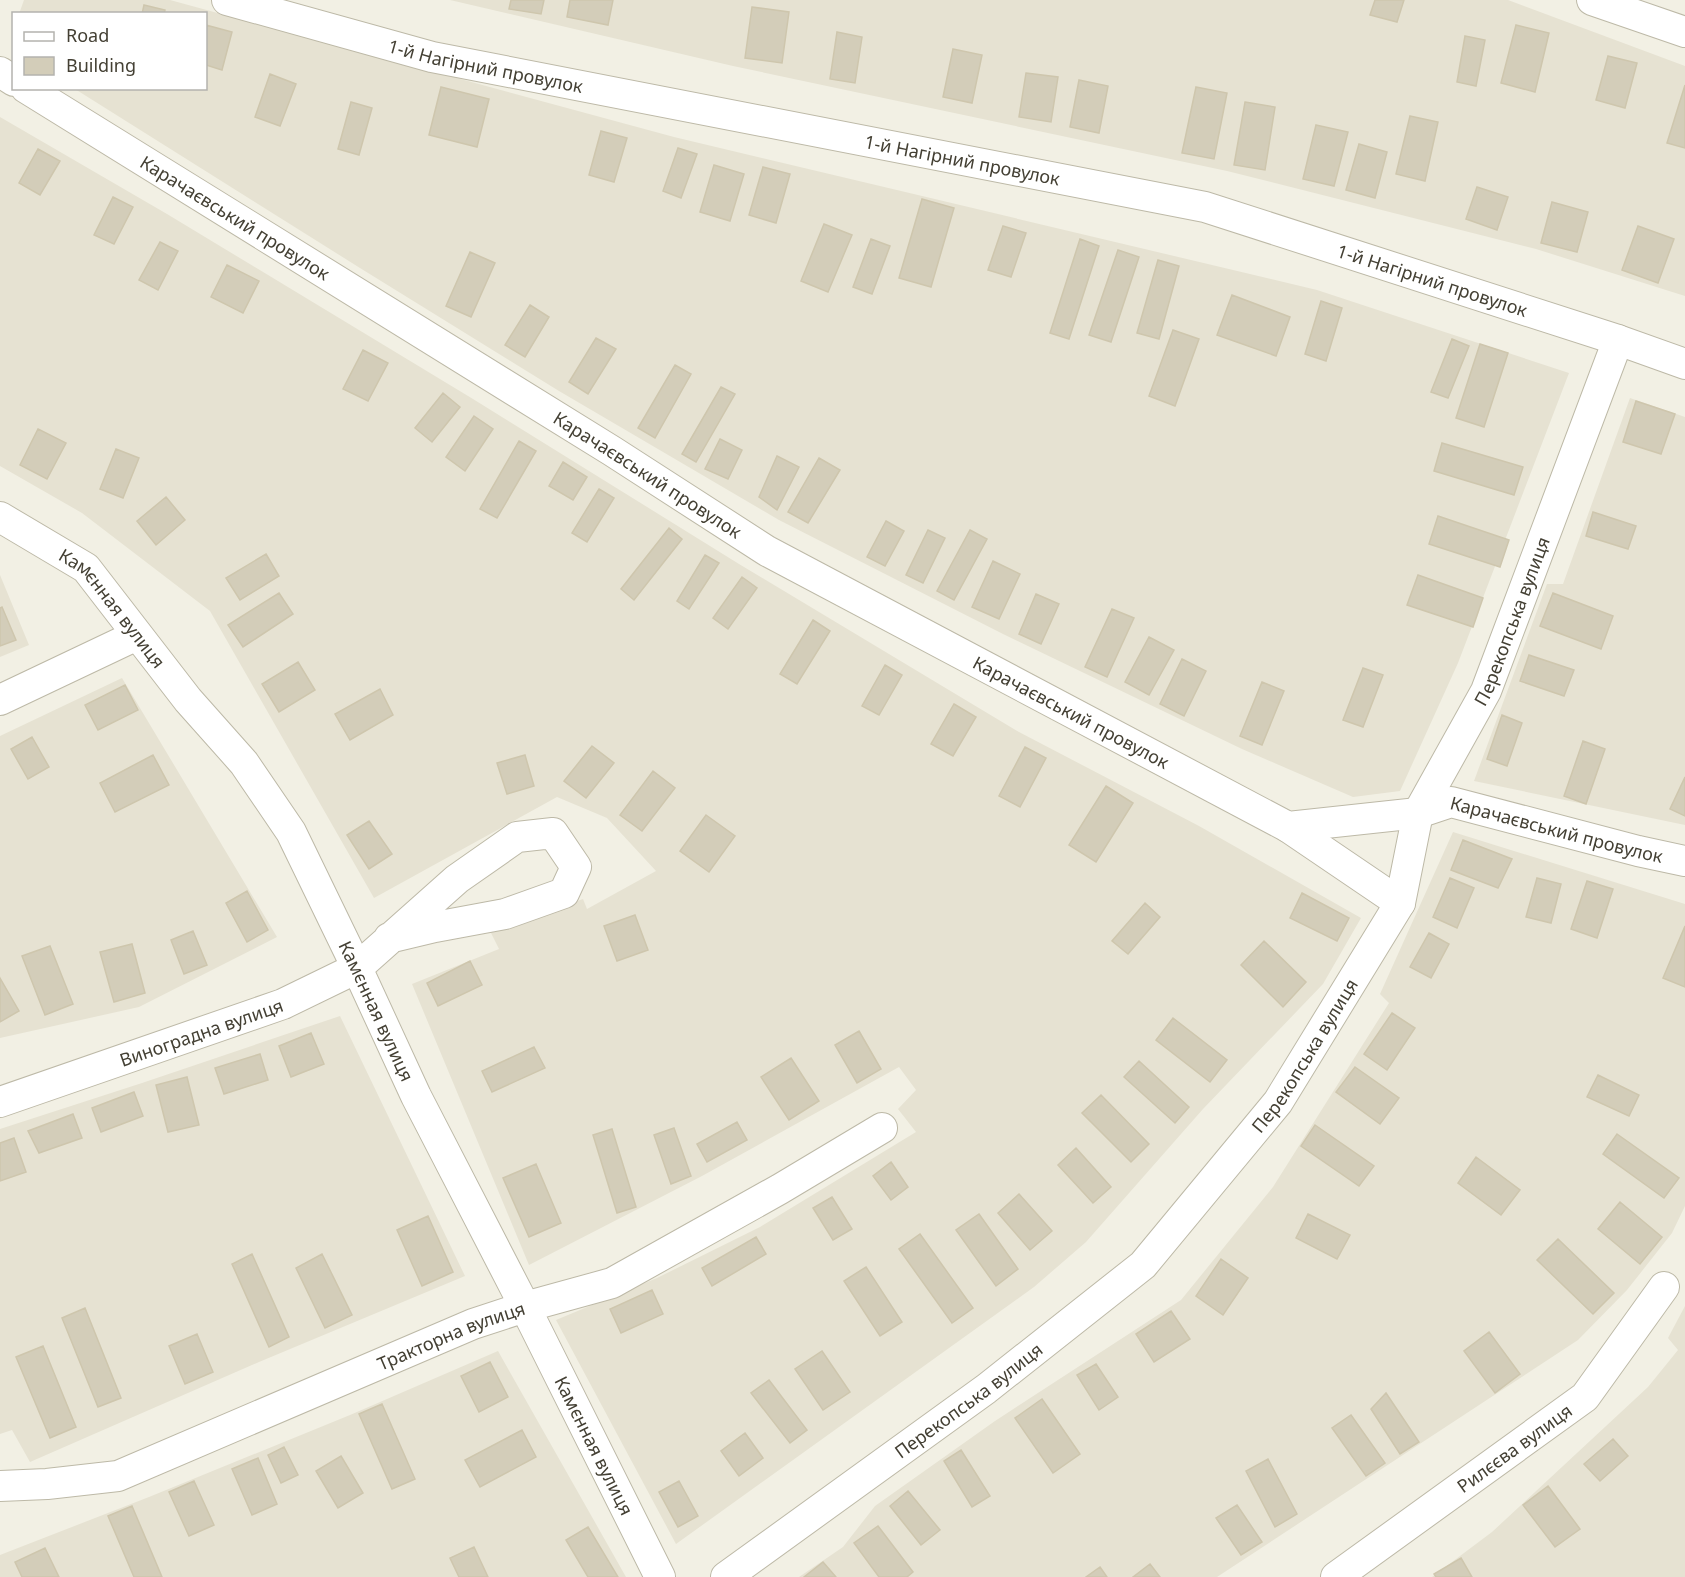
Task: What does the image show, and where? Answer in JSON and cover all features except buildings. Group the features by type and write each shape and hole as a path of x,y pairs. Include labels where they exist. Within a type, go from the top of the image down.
{"street":[{"name":"1-й Нагірний провулок","path":"227,0 432,57 1204,207 1618,340 1685,364"},
{"path":"1592,0 1685,32"},
{"name":"Карачаєвський провулок","path":"29,90 612,451 767,551 1288,827 1400,903"},
{"name":"Перекопська вулиця","path":"726,1577 986,1389 1143,1265 1278,1102 1400,903 1418,813 1486,691 1618,340"},
{"name":"Камєнная вулиця","path":"0,517 86,568 188,700 244,763 291,832 416,1096 660,1577"},
{"path":"0,700 137,635"},
{"name":"Карачаєвський провулок","path":"1288,827 1418,813 1451,802 1685,861"},
{"name":"Виноградна вулиця","path":"0,1102 283,1004 357,968 389,938 457,879 517,837 553,833 576,867 564,893 505,914 389,938"},
{"name":"Тракторна вулиця","path":"0,1486 46,1484 118,1476 473,1324 612,1283 780,1189 882,1128"},
{"name":"Рилєєва вулиця","path":"1336,1577 1585,1397 1664,1287"}],"shaded area":[{"path":"24,0 170,0 674,137 1317,290 1569,373 1458,663 1400,791 1353,797 1242,749 1003,634 779,520 559,391 77,90 207,90 207,12 20,12"},
{"path":"450,0 1508,0 1685,66 1685,296 1536,249 1227,171 733,66"},
{"path":"0,117 167,214 473,399 739,564 1019,732 1199,826 1361,918 1323,984 1203,1109 1086,1242 1034,1287 676,1544 556,1320 657,1278 760,1227 916,1132 898,1109 916,1090 899,1067 702,1176 529,1265 412,984 499,949 490,931 583,899 587,909 656,871 607,818 557,797 374,898 210,611 82,513 0,466"},
{"path":"1630,398 1685,417 1685,825 1474,781 1547,584 1563,584"},
{"path":"0,575 29,645 0,657"},
{"path":"122,678 277,937 139,1007 0,1038 0,736"},
{"path":"1453,832 1685,904 1685,1206 1672,1233 1627,1290 1578,1340 1217,1577 799,1577 843,1547 875,1506 995,1421 1181,1300 1273,1187 1389,1003 1380,994"},
{"path":"340,1016 465,1276 259,1362 30,1462 12,1430 0,1434 0,1129"},
{"path":"1685,1306 1685,1577 1432,1577 1492,1532 1648,1387 1678,1350 1668,1338"},
{"path":"498,1351 626,1577 0,1577 0,1555 350,1415"}]}
